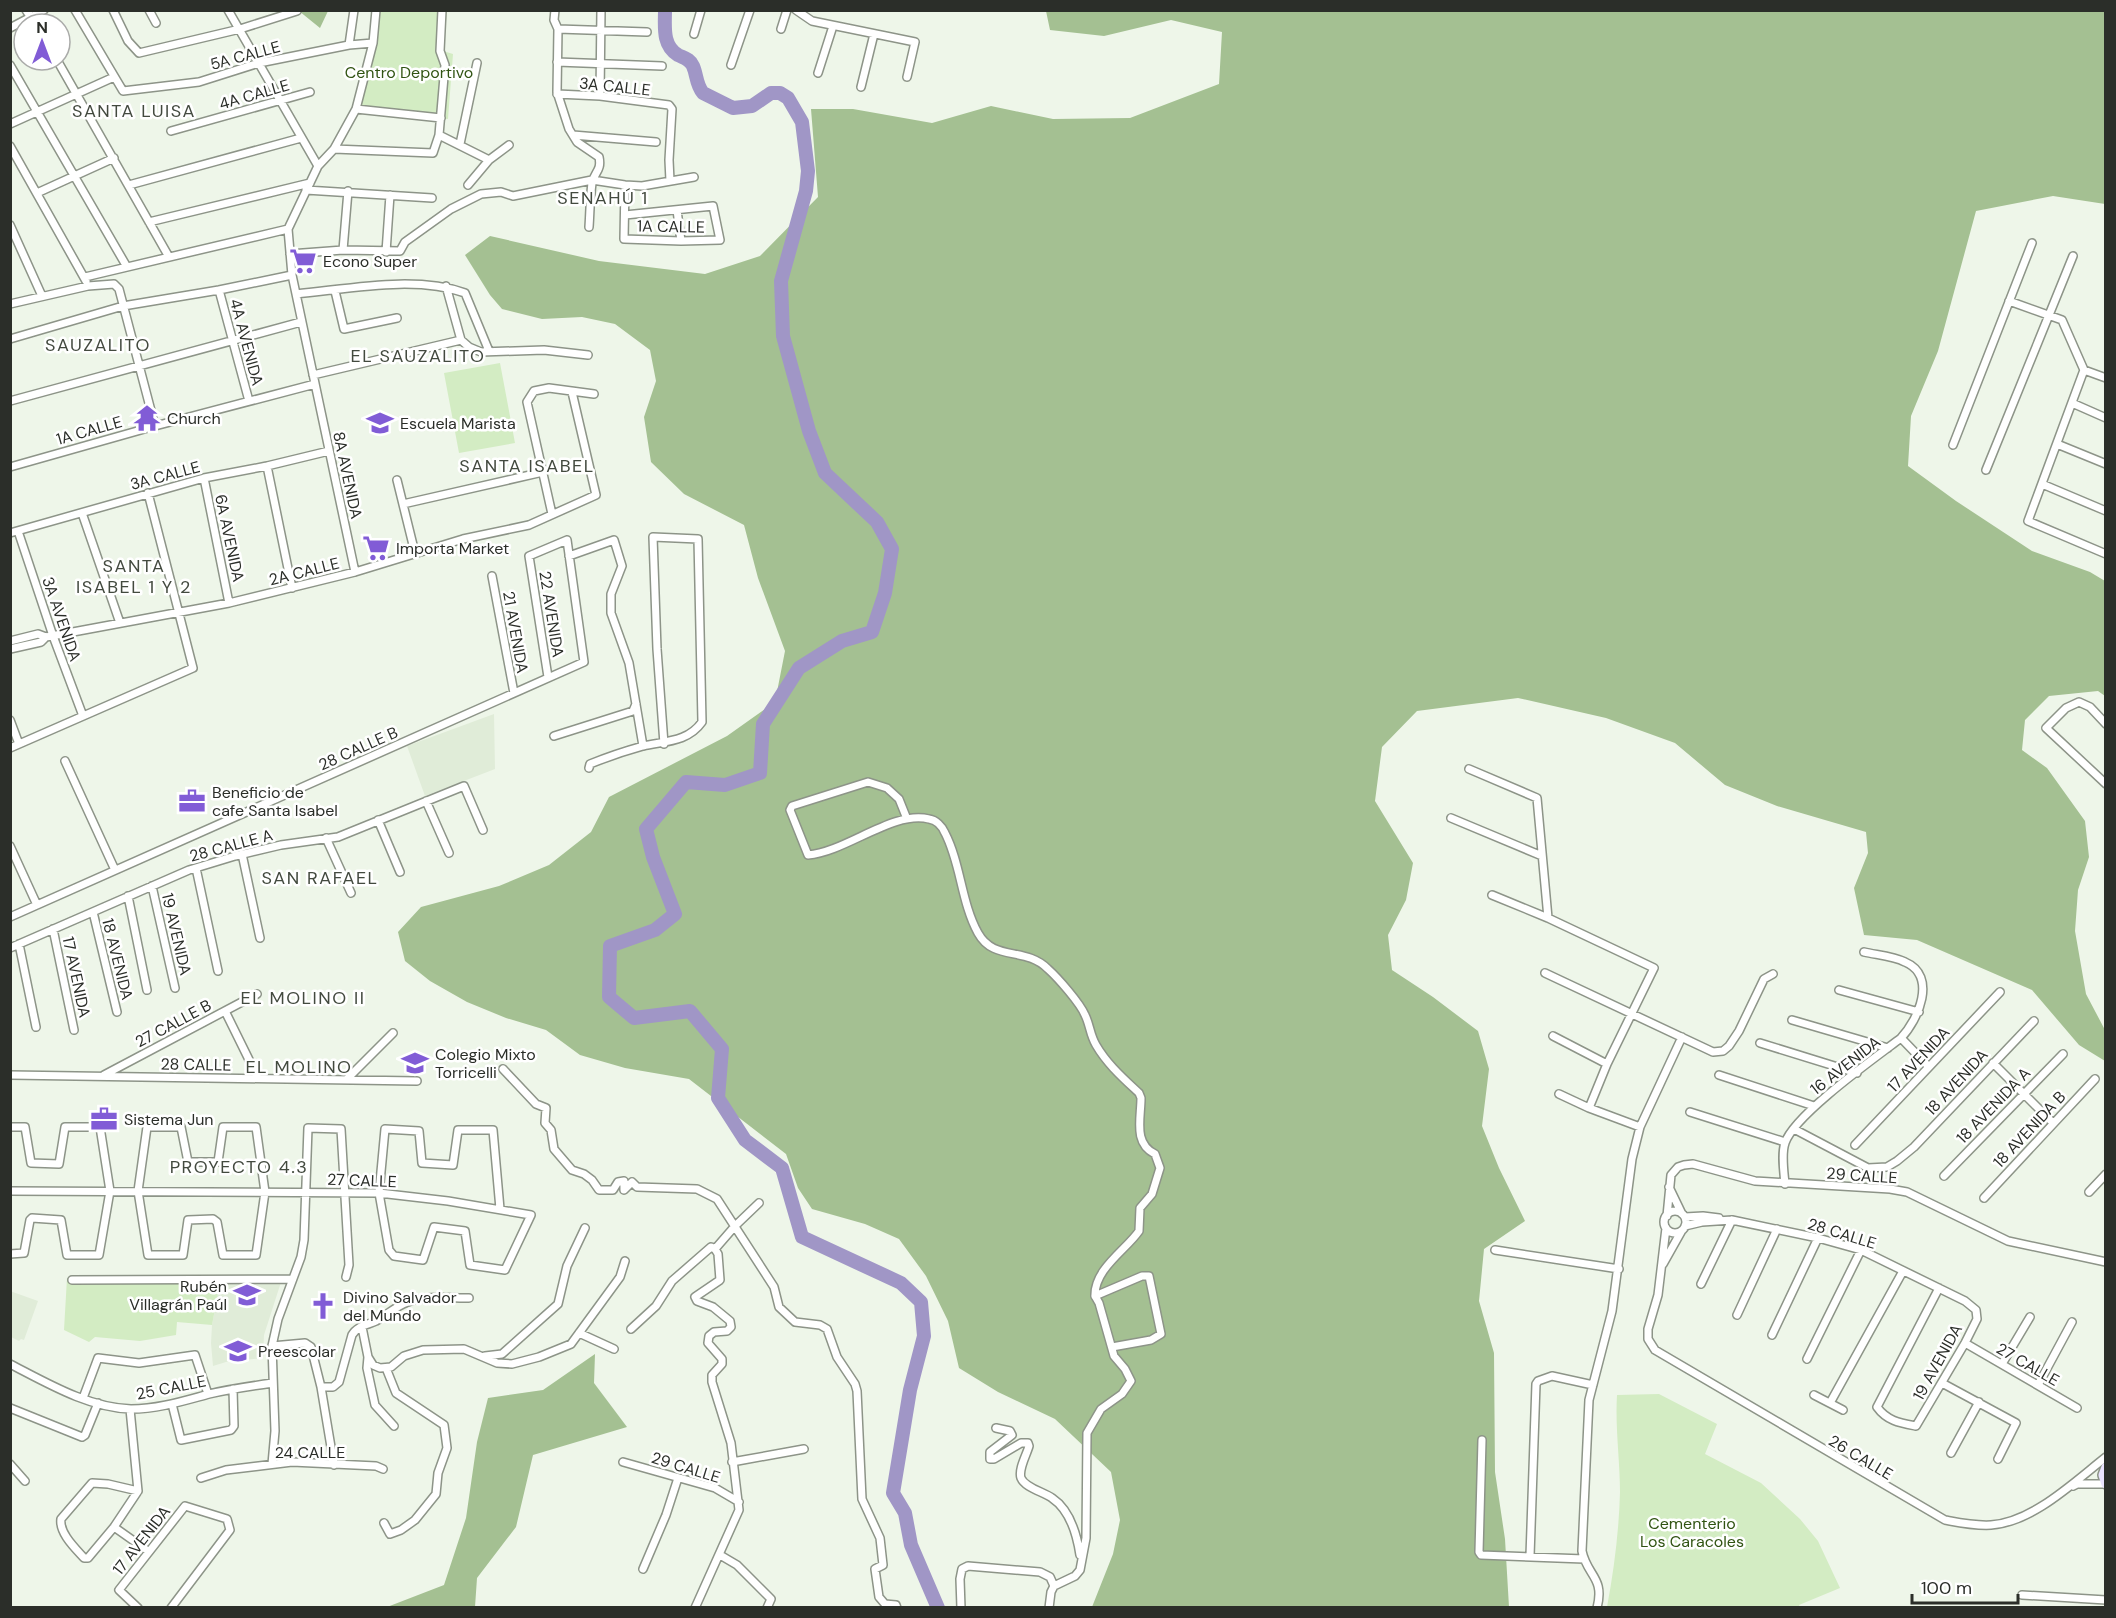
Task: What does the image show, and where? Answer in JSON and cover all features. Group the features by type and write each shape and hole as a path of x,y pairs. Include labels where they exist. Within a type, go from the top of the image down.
{"street":[{"path":"10,124 114,77 75,10"},
{"path":"113,10 128,41 139,53 240,29 297,11"},
{"path":"149,10 156,23"},
{"path":"228,10 318,166"},
{"path":"349,45 354,10"},
{"path":"85,277 288,229 318,166 334,149 356,109 372,43 376,10"},
{"path":"334,149 433,153 439,135 445,65 440,51 442,10"},
{"path":"555,10 554,20 558,29 558,94 577,142 599,157 601,163 592,180 589,227"},
{"path":"600,96 601,10"},
{"path":"694,34 701,10"},
{"path":"731,64 750,10"},
{"path":"781,29 787,10"},
{"path":"796,10 806,19 915,42 907,77"},
{"path":"818,74 833,26"},
{"path":"558,29 647,32"},
{"path":"861,87 873,34"},
{"name":"5A CALLE","path":"114,77 123,91 199,82 259,63 349,45 372,43"},
{"path":"557,62 662,66"},
{"path":"460,144 477,63"},
{"path":"10,65 127,267"},
{"path":"64,72 169,257"},
{"name":"4A CALLE","path":"171,130 310,92"},
{"name":"3A CALLE","path":"558,94 600,96 669,105 672,109 670,181"},
{"path":"356,109 441,118"},
{"path":"439,135 489,160"},
{"path":"573,135 656,142"},
{"path":"129,185 301,138"},
{"path":"468,185 489,160 509,145"},
{"path":"10,146 88,286"},
{"path":"38,193 114,158"},
{"path":"290,254 343,250 386,252 400,250 405,242 451,208 481,194 501,192 513,196 531,194 592,180 642,186 694,177"},
{"path":"625,185 625,215 677,210 681,241"},
{"path":"149,222 308,186 432,198"},
{"path":"343,250 348,191"},
{"path":"386,252 390,195"},
{"name":"1A CALLE","path":"625,215 624,239 720,240 713,206 677,210"},
{"path":"10,225 42,296"},
{"name":"8A AVENIDA","path":"288,229 292,275 301,322 355,572"},
{"path":"1953,445 2032,243"},
{"path":"1986,470 2073,256"},
{"path":"10,339 123,306 292,275"},
{"path":"296,294 411,283 446,286 465,292 489,351"},
{"path":"10,304 88,286 114,284 119,289 155,426"},
{"path":"446,286 461,340 469,347 481,352 544,350 588,355"},
{"name":"4A AVENIDA","path":"219,290 249,401"},
{"path":"335,291 343,328 397,318"},
{"path":"2009,301 2062,320 2084,370 2028,521 2106,554"},
{"path":"10,401 301,322"},
{"path":"313,375 461,340"},
{"path":"2084,370 2106,378"},
{"name":"1A CALLE","path":"10,467 315,384"},
{"path":"552,514 528,402 534,392 549,388 594,394"},
{"name":"2A CALLE","path":"10,641 38,634 49,636 229,603 355,572 463,539 529,525 596,495 572,392"},
{"path":"2072,403 2106,418"},
{"path":"2056,444 2106,464"},
{"name":"3A CALLE","path":"14,532 204,478 329,451"},
{"path":"267,466 292,588"},
{"path":"403,504 543,472"},
{"name":"6A AVENIDA","path":"204,478 229,603"},
{"path":"397,480 415,553"},
{"path":"2042,484 2106,511"},
{"path":"10,748 193,668 148,493"},
{"path":"82,513 120,623"},
{"name":"3A AVENIDA","path":"14,532 49,636 83,716"},
{"path":"589,768 590,764 607,757 643,746 664,744 694,732 702,722 698,539 653,537 657,649 664,744"},
{"name":"22 AVENIDA","path":"548,677 529,556 567,540 569,556"},
{"path":"569,556 614,540 622,566 611,594 611,613 628,663 637,702 643,746"},
{"name":"28 CALLE B","path":"10,917 584,662 569,556"},
{"name":"21 AVENIDA","path":"492,576 514,693"},
{"name":"2A CALLE","path":"10,649 41,642 49,636"},
{"path":"554,736 633,711 637,702"},
{"path":"2106,724 2090,707 2079,702 2066,708 2046,728 2106,784"},
{"path":"10,720 19,744"},
{"path":"65,761 116,870"},
{"path":"1469,769 1537,798 1548,918"},
{"path":"907,819 899,799 887,788 868,782 792,806 790,810 808,855 849,843 897,821 918,817 932,819 945,831 970,914 984,942 997,951 1031,957 1049,970 1085,1014 1090,1033 1100,1052 1140,1096 1140,1138 1148,1150 1156,1155 1160,1168 1154,1191 1140,1208 1139,1231 1113,1258 1097,1284 1095,1296 1100,1303 1114,1356 1131,1381 1122,1394 1101,1409 1087,1433 1086,1538 1080,1570 1076,1576 1054,1586 1049,1608"},
{"name":"28 CALLE A","path":"10,948 196,868 280,845 338,837 464,786 483,830"},
{"path":"426,801 448,853"},
{"path":"1451,818 1542,856"},
{"path":"378,820 400,872"},
{"path":"326,838 351,893"},
{"path":"10,846 38,905"},
{"path":"242,854 260,938"},
{"path":"196,868 218,971"},
{"name":"19 AVENIDA","path":"152,886 175,988"},
{"path":"1492,895 1548,918 1654,968 1633,1015 1607,1064 1589,1108"},
{"path":"128,897 147,990"},
{"name":"18 AVENIDA","path":"93,912 117,1012"},
{"name":"17 AVENIDA","path":"53,929 74,1030"},
{"path":"19,945 36,1027"},
{"path":"1839,990 1919,1012 1923,990 1916,969 1906,962 1864,952"},
{"path":"1545,973 1713,1052 1723,1051 1729,1046 1739,1031 1764,979 1773,974"},
{"name":"17 AVENIDA","path":"1855,1145 2000,992"},
{"name":"27 CALLE B","path":"102,1076 257,994"},
{"path":"225,1011 258,1078"},
{"name":"16 AVENIDA","path":"1785,1142 1814,1106 1901,1038 1911,1028 1919,1012"},
{"path":"1792,1020 1888,1048"},
{"name":"18 AVENIDA","path":"1794,1129 1868,1168 1887,1167 1914,1146 2034,1021"},
{"path":"347,1079 393,1033"},
{"path":"1553,1036 1607,1064"},
{"path":"1597,1608 1600,1588 1584,1559 1582,1541 1588,1413 1593,1385 1605,1346 1619,1269 1632,1159 1640,1127 1682,1037"},
{"path":"1901,1038 1929,1067"},
{"path":"1760,1043 1857,1073"},
{"name":"18 AVENIDA A","path":"1944,1176 2062,1054"},
{"path":"1993,1063 2053,1122"},
{"path":"503,1069 536,1104 546,1108 545,1123 550,1130 554,1149 572,1170 592,1180 598,1190 613,1190 618,1182 624,1181 624,1190 632,1182 637,1187 697,1189 717,1199 774,1287 779,1307 795,1322 820,1325 827,1329 837,1357 855,1384 857,1391 862,1498 880,1538 883,1565 875,1569 879,1597 885,1604 896,1605 897,1608"},
{"path":"1719,1075 1814,1106"},
{"name":"28 CALLE","path":"10,1076 417,1081"},
{"name":"18 AVENIDA B","path":"1984,1198 2095,1079"},
{"path":"1559,1094 1640,1127"},
{"path":"1690,1112 1785,1142 1785,1184"},
{"path":"10,1127 25,1127 31,1162 59,1164 65,1127 100,1127 110,1191 100,1254 67,1254 61,1220 31,1219 24,1253 10,1254"},
{"path":"147,1127 182,1127 188,1162 218,1162 223,1127 256,1127 265,1192 255,1255 223,1255 218,1222 213,1219 187,1221 183,1255 148,1255 138,1191 147,1127"},
{"path":"272,1464 275,1431 272,1346 278,1319 301,1257 304,1240 308,1128 340,1128 349,1265 346,1277"},
{"path":"379,1193 385,1128 420,1131 422,1162 453,1165 458,1130 493,1130 500,1209"},
{"name":"29 CALLE","path":"1669,1187 1671,1175 1678,1167 1693,1164 1755,1181 1890,1188 1907,1192 2008,1240 2106,1262"},
{"path":"2088,1192 2106,1174"},
{"path":"1662,1266 1669,1187"},
{"path":"1662,1266 1683,1228 1684,1216 1669,1187"},
{"name":"27 CALLE","path":"10,1191 379,1193 531,1215 505,1270 470,1265 465,1231 434,1227 423,1260 394,1256 389,1250 379,1193"},
{"path":"715,1249 759,1203"},
{"path":"1667,1216 1675,1212 1684,1216"},
{"name":"28 CALLE","path":"1684,1216 1703,1216 1777,1228 1861,1250 1965,1301 1976,1310"},
{"name":"28 CALLE","path":"1683,1228 1724,1220"},
{"path":"1701,1284 1732,1220"},
{"path":"482,1357 502,1354 558,1304 567,1266 585,1228"},
{"path":"1666,1228 1673,1233 1683,1228"},
{"path":"1737,1315 1777,1228"},
{"path":"1772,1335 1818,1238"},
{"path":"631,1329 656,1306 672,1281 711,1247 715,1249 718,1254 720,1280 695,1297 697,1301 714,1307 730,1321 731,1328 728,1331 714,1332 709,1336 708,1343 722,1359 722,1364 712,1375 712,1382 731,1443 739,1502 737,1518 695,1608"},
{"path":"1495,1250 1619,1269"},
{"path":"1807,1359 1861,1250"},
{"path":"368,1358 375,1367 386,1368 391,1367 404,1356 423,1350 464,1349 497,1363 512,1364 539,1357 571,1344 620,1277 625,1261"},
{"name":"26 CALLE","path":"1662,1266 1658,1295 1648,1329 1648,1339 1655,1350 1945,1520 1969,1525 1994,1525 2037,1509 2106,1457"},
{"path":"1830,1403 1903,1271"},
{"path":"1095,1296 1142,1276 1149,1276 1161,1334 1151,1340 1112,1347"},
{"path":"72,1280 292,1279"},
{"name":"19 AVENIDA","path":"1939,1288 1877,1407 1884,1417 1916,1426 1965,1343 1977,1319 1976,1310"},
{"path":"321,1387 333,1387 339,1382 353,1333 362,1327 408,1301 425,1297 469,1298"},
{"path":"2002,1364 2030,1317"},
{"path":"2038,1385 2072,1322"},
{"path":"362,1327 368,1358 367,1368 375,1405 394,1426"},
{"path":"579,1333 614,1349"},
{"name":"27 CALLE","path":"1965,1343 2077,1408"},
{"path":"272,1346 309,1344 312,1349 334,1465"},
{"path":"83,1398 98,1358 139,1364 195,1355 208,1394"},
{"name":"25 CALLE","path":"10,1364 52,1386 98,1404 130,1409 171,1404 208,1394 273,1383"},
{"path":"384,1523 390,1534 401,1530 415,1520 436,1494 438,1473 447,1448 444,1425 396,1394 386,1368"},
{"path":"1530,1556 1536,1384 1552,1376 1593,1385"},
{"path":"1942,1383 2016,1423 1998,1460"},
{"path":"171,1404 181,1440 231,1430 234,1426 233,1389"},
{"path":"1814,1395 1843,1410"},
{"path":"1951,1453 1979,1402"},
{"path":"10,1408 80,1437 85,1436 98,1404"},
{"path":"130,1409 138,1491 114,1527 88,1558 84,1558 68,1539 61,1526 62,1519 90,1484 100,1483 138,1491"},
{"path":"996,1428 1011,1431 1012,1435 990,1452 990,1459 994,1460 1021,1443 1028,1443 1021,1478 1025,1483 1057,1502 1072,1523 1081,1560"},
{"path":"1482,1440 1479,1552 1484,1556 1584,1559"},
{"name":"29 CALLE","path":"732,1462 804,1449"},
{"name":"24 CALLE","path":"201,1478 226,1470 292,1462 376,1466 383,1469"},
{"name":"29 CALLE","path":"623,1462 716,1488 739,1502"},
{"path":"10,1464 25,1480"},
{"path":"2105,1467 2103,1476 2105,1484"},
{"name":"26 CALLE","path":"2089,1470 2105,1467"},
{"path":"643,1569 666,1515 678,1478"},
{"name":"26 CALLE","path":"2062,1491 2077,1484 2105,1484"},
{"name":"17 AVENIDA","path":"138,1608 119,1590 185,1506 227,1519 230,1530 171,1608"},
{"path":"114,1527 148,1551"},
{"path":"720,1555 737,1565 771,1599 767,1608"},
{"path":"962,1608 960,1579 962,1569 968,1566 1040,1572 1050,1577 1054,1586"},
{"path":"2022,1596 2106,1599"}],"shaded area":[{"path":"494,714 495,769 425,796 407,746"},
{"name":"Rubén Villagrán Paúl","path":"221,1277 282,1279 264,1335 263,1358 226,1362 213,1366 212,1325"},
{"path":"10,1291 38,1301 24,1340 19,1341 11,1337"}],"green space":[{"path":"299,11 328,11 320,28"},
{"name":"Centro Deportivo","path":"376,11 447,11 443,51 453,54 448,119 356,109"},
{"path":"1046,11 2105,11 2105,204 2053,196 1976,211 1938,351 1911,416 1908,466 2032,551 2090,572 2105,581 2105,696 2098,691 2049,696 2025,720 2022,750 2047,768 2085,821 2089,857 2078,890 2075,931 2086,994 2105,1030 2105,1061 2079,1045 2032,990 1917,940 1864,935 1854,888 1868,853 1866,832 1777,806 1725,785 1675,743 1606,718 1518,698 1417,711 1382,747 1375,801 1413,863 1406,900 1388,935 1392,970 1478,1031 1489,1069 1482,1126 1499,1168 1525,1221 1484,1249 1479,1301 1494,1353 1495,1472 1505,1539 1509,1607 1092,1607 1113,1554 1120,1520 1111,1472 1055,1419 998,1392 959,1368 948,1321 926,1276 899,1239 865,1224 812,1209 798,1188 786,1154 689,1079 625,1068 580,1055 546,1030 506,1018 467,1002 430,981 405,961 398,932 421,907 499,886 549,865 591,832 609,797 727,736 775,702 785,651 758,578 744,525 684,494 651,462 644,417 656,381 650,350 615,324 582,317 542,319 502,309 490,295 465,255 490,236 599,261 705,274 760,256 818,197 811,109 853,109 932,123 991,106 1053,119 1130,118 1219,84 1222,32 1171,20 1104,36 1050,30"},
{"path":"500,363 515,443 459,453 444,373"},
{"path":"221,1277 212,1325 177,1322 176,1335 140,1341 95,1337 89,1342 64,1330 67,1278"},
{"path":"595,1354 594,1383 627,1427 533,1455 516,1527 477,1578 475,1607 387,1607 444,1585 466,1518 477,1442 488,1398 543,1390"},
{"name":"Cementerio Los Caracoles","path":"1659,1394 1717,1424 1705,1454 1761,1483 1800,1519 1818,1541 1840,1588 1799,1605 1800,1607 1607,1607 1616,1550 1619,1507 1617,1395"}],"waterway":[{"path":"665,10 665,29 669,46 692,64 703,93 733,108 752,106 771,93 780,93 788,98 802,122 808,171 806,191 781,281 783,336 809,431 825,473 877,522 892,549 885,593 872,632 842,641 799,668 763,724 760,773 725,785 686,782 646,829 653,857 675,914 655,930 610,946 609,997 634,1018 690,1011 722,1049 718,1098 745,1140 782,1168 802,1237 901,1283 921,1302 924,1336 910,1390 893,1493 905,1513 911,1545 938,1608"}],"place":[{"name":"Econo Super","path":"303,261"},
{"name":"Church","path":"147,418"},
{"name":"Escuela Marista","path":"380,423"},
{"name":"Importa Market","path":"376,548"},
{"name":"Beneficio de cafe Santa Isabel","path":"192,801"},
{"name":"Colegio Mixto Torricelli","path":"415,1063"},
{"name":"Sistema Jun","path":"104,1119"},
{"name":"Rubén Villagrán Paúl","path":"247,1295"},
{"name":"Divino Salvador del Mundo","path":"323,1306"},
{"name":"Preescolar","path":"238,1351"}],"district":[{"name":"SANTA LUISA","path":"134,111"},
{"name":"SENAHÚ 1","path":"603,198"},
{"name":"SAUZALITO","path":"98,345"},
{"name":"EL SAUZALITO","path":"418,356"},
{"name":"SANTA ISABEL","path":"527,466"},
{"name":"SANTA ISABEL 1 Y 2","path":"134,576"},
{"name":"SAN RAFAEL","path":"320,878"},
{"name":"EL MOLINO II","path":"303,998"},
{"name":"EL MOLINO","path":"299,1067"},
{"name":"PROYECTO 4.3","path":"239,1167"}]}
